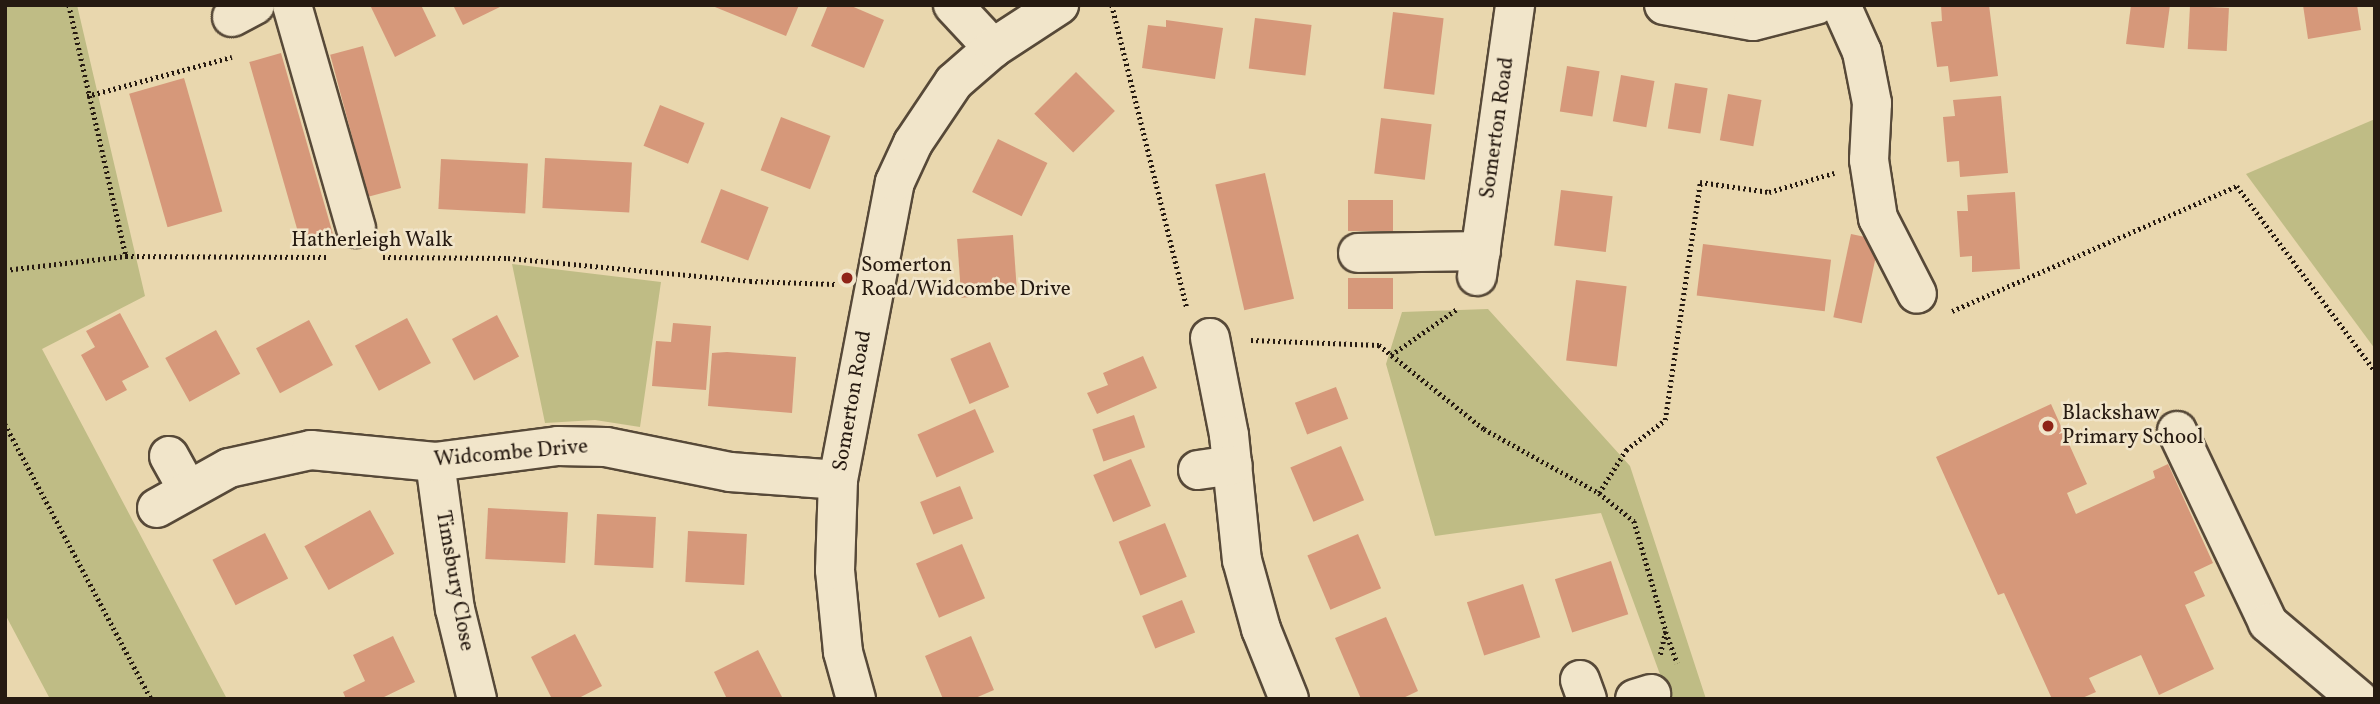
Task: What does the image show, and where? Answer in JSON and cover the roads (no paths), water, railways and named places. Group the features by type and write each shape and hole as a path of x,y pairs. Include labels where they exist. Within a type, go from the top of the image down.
{"street":[{"path":"292,5 356,247"},
{"path":"953,5 993,48"},
{"name":"Somerton Road","path":"856,699 843,652 835,570 838,480 873,285 895,182 913,143 954,82 993,48 1059,5"},
{"name":"Somerton Road","path":"1358,253 1441,251 1479,263 1515,5"},
{"path":"1664,5 1753,21 1816,5"},
{"path":"1841,5 1862,52 1872,103 1869,160 1878,218 1917,294"},
{"path":"1210,338 1216,467 1261,629 1289,699"},
{"path":"2177,431 2268,623 2358,699"},
{"name":"Widcombe Drive","path":"171,484 311,450 435,462 558,446 606,447 730,472 838,480"},
{"name":"Timsbury Close","path":"435,462 455,609 477,699"}],"place":[{"name":"Somerton Road/Widcombe Drive","path":"847,278"},
{"name":"Blackshaw Primary School","path":"2048,426"}]}
